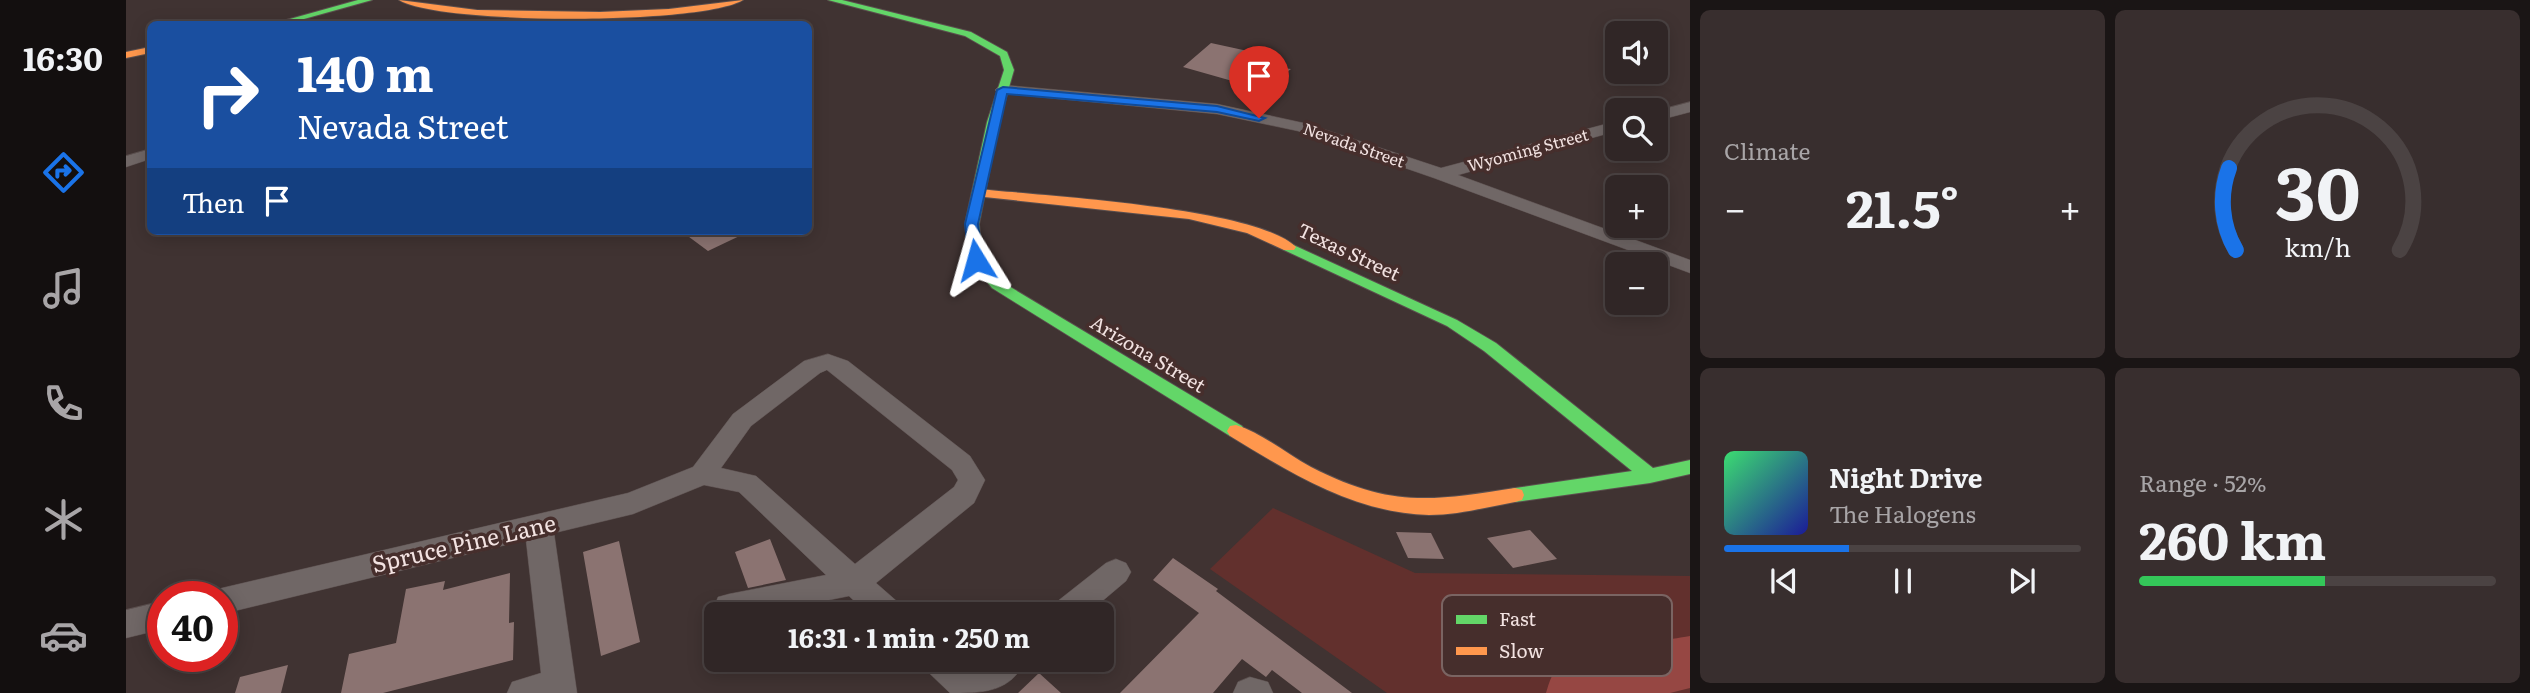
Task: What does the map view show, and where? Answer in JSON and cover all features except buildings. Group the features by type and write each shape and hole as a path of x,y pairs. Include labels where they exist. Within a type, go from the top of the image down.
{"street":[{"path":"288,21 368,0"},
{"path":"402,0 452,13 569,20 677,13 739,0"},
{"name":"Arizona Street","path":"832,0 968,34 1004,54 1009,70 972,224 976,260 997,285 1315,479 1373,502 1430,507 1650,476 1690,467"},
{"path":"126,55 147,51"},
{"name":"Nevada Street","path":"1003,90 1217,109 1302,127 1440,174 1690,267"},
{"path":"1668,113 1690,107"},
{"name":"Wyoming Street","path":"1440,174 1605,129"},
{"path":"126,162 147,155"},
{"name":"Texas Street","path":"979,193 1189,215 1252,230 1452,323 1490,347 1650,476"},
{"path":"754,602 855,582 964,495 972,480 961,463 840,367 828,362 812,367 742,420 702,474 747,483 855,582 876,602"},
{"name":"Spruce Pine Lane","path":"238,597 633,503 702,474"},
{"path":"523,693 559,688 538,526"},
{"path":"1080,602 1116,572"},
{"path":"126,624 147,619"},
{"path":"950,672 971,693 996,672"},
{"path":"1250,693 1256,693"}],"shaded area":[{"path":"1273,508 1415,573 1690,576 1690,693 1387,693 1210,569"}],"waterway":[{"path":"1672,666 1690,662"},
{"path":"1575,693 1589,684 1626,676"}],"traffic: fast":[{"path":"288,21 368,0"},
{"path":"832,0 968,34 1004,54 1009,70 993,122 972,224 976,260 997,285 1236,431"},
{"path":"1289,247 1452,323 1490,347 1650,476"},
{"path":"1515,495 1650,476 1690,467"}],"traffic: slow":[{"path":"403,0 440,8 514,14 669,12 739,0"},
{"path":"126,55 147,51"},
{"path":"979,193 1189,215 1252,230 1289,247"},
{"path":"1236,431 1328,483 1376,500 1402,505 1440,507 1515,495"}],"route":[{"path":"976,260 972,224 993,122 1003,90 1217,109 1259,118"}]}
